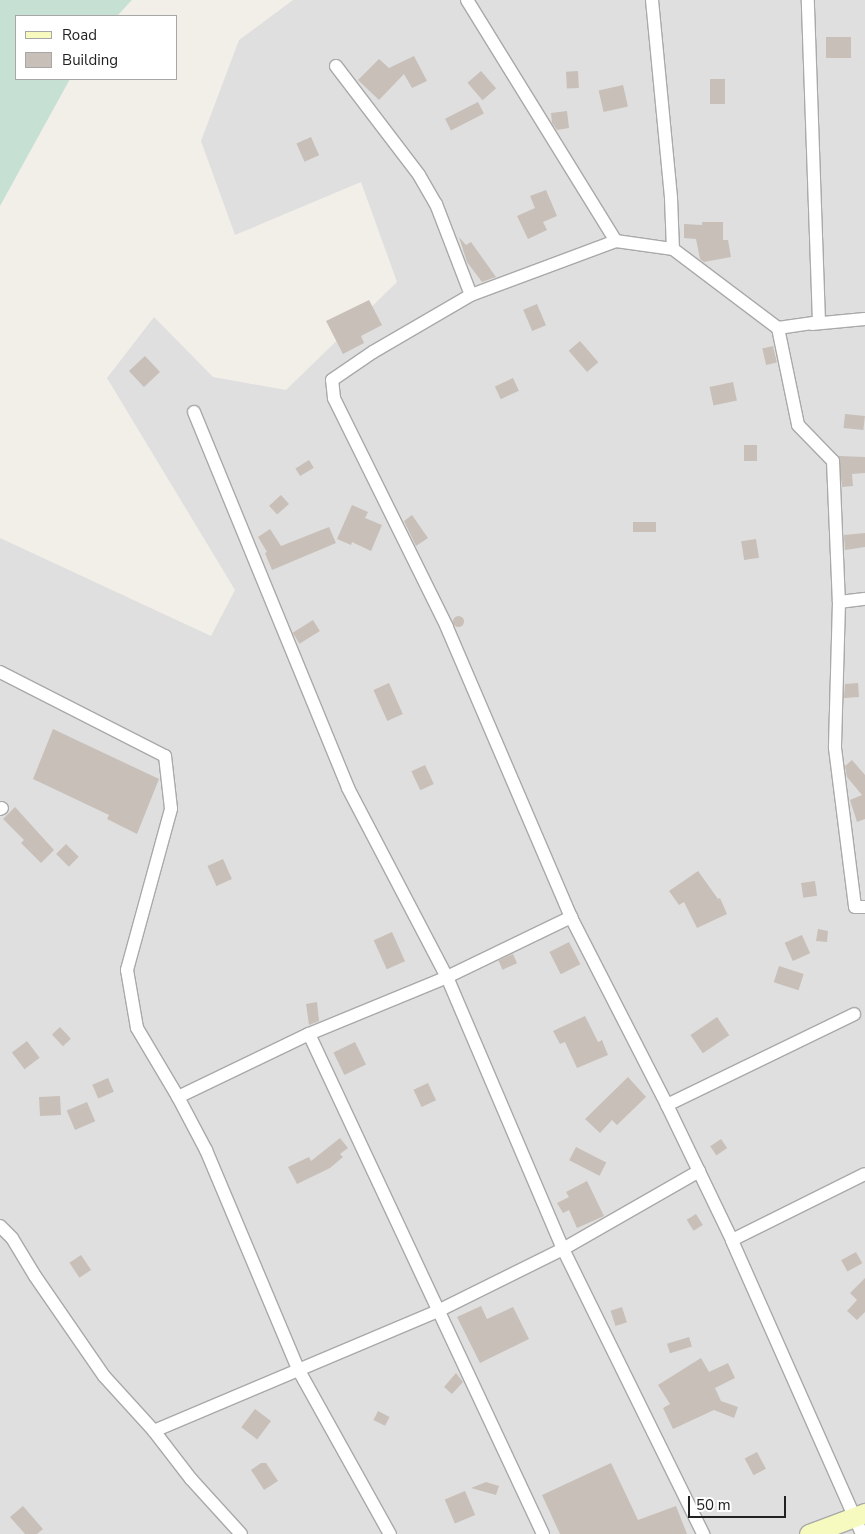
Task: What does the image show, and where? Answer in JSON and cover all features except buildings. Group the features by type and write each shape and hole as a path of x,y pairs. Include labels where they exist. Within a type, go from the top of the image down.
{"main road":[{"path":"809,1534 860,1522"}],"street":[{"path":"466,0 616,242"},
{"path":"652,0 671,198 673,249"},
{"path":"778,328 819,322 808,0"},
{"path":"336,66 419,175 436,204 470,295"},
{"path":"860,1522 732,1240 667,1105 571,917 447,627 334,398 332,380 373,352 470,295 616,242 673,249 778,328 798,425 833,461 839,602 835,748 855,907 865,907"},
{"path":"778,328 865,319"},
{"path":"194,412 348,788 447,977 563,1250 703,1534"},
{"path":"839,602 865,599"},
{"path":"0,672 165,756 171,809 127,970 137,1028 178,1097 206,1150 298,1370 390,1534"},
{"path":"178,1097 309,1034 447,977 571,917"},
{"path":"667,1105 854,1014"},
{"path":"309,1034 543,1534"},
{"path":"154,1431 438,1311 563,1250 699,1171"},
{"path":"732,1240 865,1174"},
{"path":"0,1226 12,1238 104,1376 154,1431 191,1479 241,1534"}],"shaded area":[{"path":"293,0 865,0 865,1534 0,1534 0,538 211,636 235,590 107,378 154,317 213,377 286,390 397,282 361,182 235,235 201,141 239,40"}],"green space":[{"path":"0,0 132,0 118,15 15,15 15,80 69,80 0,206"}]}
